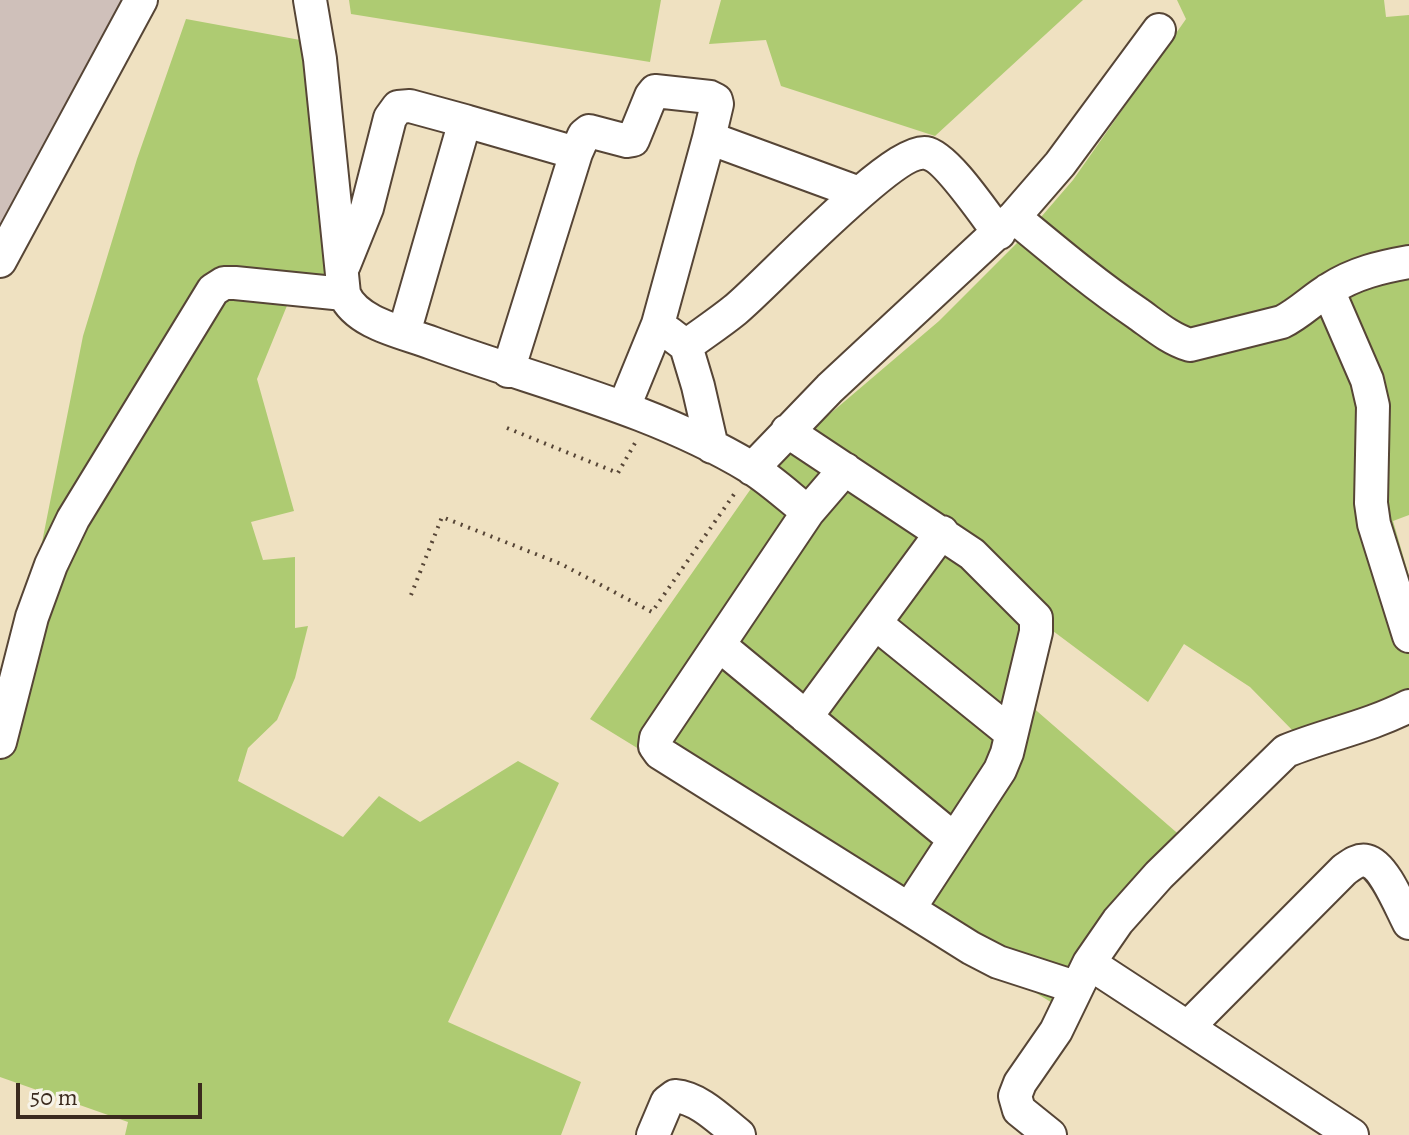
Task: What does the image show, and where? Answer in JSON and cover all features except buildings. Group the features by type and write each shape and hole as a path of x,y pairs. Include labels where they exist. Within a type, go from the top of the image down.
{"street":[{"path":"0,261 141,0"},
{"path":"310,0 320,59 343,282 349,305 360,315 404,333 637,413 752,469 808,512"},
{"path":"752,469 830,388 1006,225 1060,164 1159,30"},
{"path":"508,371 584,135 589,131 633,140 655,91 710,97 717,104 637,413"},
{"path":"343,282 367,208 390,118 398,107 410,106 576,153"},
{"path":"404,333 465,121"},
{"path":"709,138 859,193"},
{"path":"686,346 736,309 859,193 912,155 927,153 944,164 1006,225 1068,262 1177,341 1190,345 1282,322 1357,274 1409,262"},
{"path":"0,742 32,617 51,565 80,508 213,290 224,283 343,282"},
{"path":"1328,290 1367,380 1373,406 1371,503 1374,524 1409,636"},
{"path":"658,324 686,346 712,447"},
{"path":"787,431 972,554 1036,618 1036,632 1007,753 1000,770 909,909"},
{"path":"845,469 808,512 656,738 655,746 660,753 998,962 1082,975 1188,1027 1352,1135"},
{"path":"806,717 942,532"},
{"path":"875,623 1011,733"},
{"path":"719,645 954,839"},
{"path":"1050,1135 1019,1110 1015,1096 1020,1083 1056,1031 1082,975 1118,921 1159,875 1286,751 1313,740 1376,723 1409,706"},
{"path":"1188,1027 1355,862 1367,861 1378,867 1409,923"},
{"path":"653,1135 667,1102 675,1096 698,1104 739,1135"}],"path":[{"path":"507,428 618,473 637,413"},
{"path":"411,595 442,517 561,564 652,612 752,469"}],"shaded area":[{"path":"0,0 130,0 0,237"}],"green space":[{"path":"349,0 661,0 650,62 351,14"},
{"path":"721,0 1083,0 935,136 781,86 766,40 709,44"},
{"path":"1177,0 1384,0 1386,17 1409,15 1409,515 1393,521 1409,576 1409,697 1297,735 1250,687 1184,644 1148,702 1053,631 1015,692 1191,845 1054,1004 590,719 764,470 939,321 1029,231 1073,180 1186,19"},
{"path":"186,19 311,42 340,304 293,291 257,379 294,511 251,522 263,560 295,557 295,628 308,626 295,678 277,720 248,748 238,781 343,837 379,796 420,822 518,761 559,783 448,1022 581,1082 561,1135 125,1135 128,1122 0,1077 0,754 83,336 137,159"}]}
